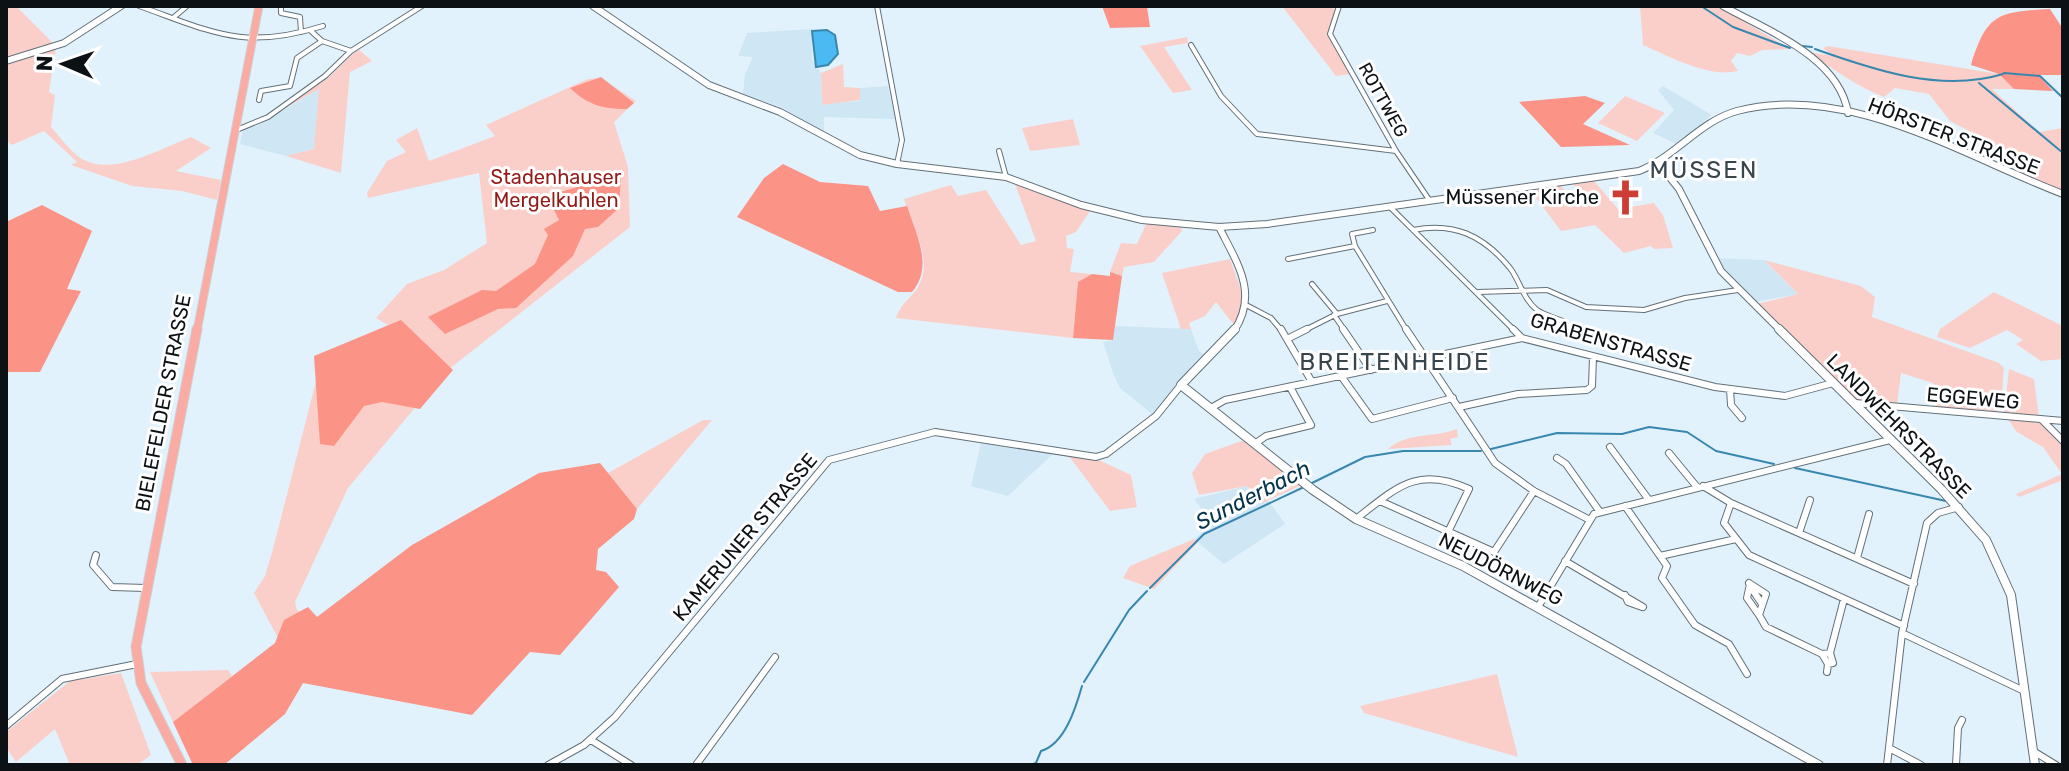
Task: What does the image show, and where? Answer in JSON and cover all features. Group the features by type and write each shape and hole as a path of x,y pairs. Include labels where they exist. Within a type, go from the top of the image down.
{"main road":[{"name":"BIELEFELDER STRASSE","path":"182,765 141,683 137,664 138,632 259,6"}],"street":[{"path":"6,61 64,43 121,6"},
{"path":"139,6 219,36 252,40 311,31 323,26"},
{"path":"173,18 187,6"},
{"path":"234,131 268,117 325,76 351,51 422,6"},
{"path":"593,6 709,85 780,112 860,155 897,164 1006,177 1117,215 1219,227 1276,224 1629,173 1659,164"},
{"path":"877,6 902,140 897,164"},
{"name":"ROTTWEG","path":"1339,6 1330,34 1396,151 1430,202"},
{"path":"1723,6 1826,70 1844,91 1848,113"},
{"path":"281,7 281,13 300,17 301,32"},
{"path":"311,31 322,41 351,51"},
{"path":"331,43 337,40"},
{"path":"259,100 261,91 290,86 297,58 322,41"},
{"path":"1191,45 1221,96 1257,134 1396,151"},
{"name":"HÖRSTER STRASSE","path":"1659,164 1703,126 1739,110 1795,105 1848,113 1921,136 2063,194"},
{"path":"999,151 1006,177"},
{"name":"LANDWEHRSTRASSE","path":"1659,164 1691,207 1711,258 1738,290 1959,507 1986,540 2006,579 2035,765"},
{"name":"GRABENSTRASSE","path":"1391,208 1522,338 1730,389 1785,396 1833,383"},
{"path":"1413,230 1426,226 1466,230 1511,269 1520,289 1537,310 1565,322"},
{"path":"1219,227 1244,279 1248,306 1264,313 1289,338 1312,382"},
{"path":"1373,230 1352,234 1355,246 1387,301 1495,463 1534,491 1588,519"},
{"path":"1288,259 1355,246"},
{"path":"1312,284 1336,314 1371,370"},
{"path":"1477,292 1547,290 1586,307 1644,310 1685,298 1738,290"},
{"path":"1289,338 1336,314 1387,301"},
{"name":"KAMERUNER STRASSE","path":"548,765 591,740 619,713 829,460 935,432 1096,457 1106,454 1156,416 1239,324 1248,306"},
{"path":"1211,408 1225,400 1522,338"},
{"path":"1459,407 1518,394 1587,390 1592,386 1593,357"},
{"path":"1341,376 1372,419 1453,398"},
{"name":"NEUDÖRNWEG","path":"1181,385 1307,485 1356,519 1463,566 1819,765"},
{"path":"1256,443 1266,436 1311,425 1290,387"},
{"path":"1730,389 1731,405 1742,418"},
{"name":"EGGEWEG","path":"1854,403 2063,421"},
{"name":"EGGEWEG","path":"2041,419 2063,441"},
{"path":"1538,607 1588,519 1600,512 1891,440"},
{"path":"1610,447 1649,500"},
{"path":"1669,453 1700,486 1731,503 1914,584"},
{"path":"1557,458 1566,464 1600,512"},
{"path":"1356,519 1421,475 1438,476 1467,487 1469,491 1448,532"},
{"path":"1380,501 1496,552 1534,491"},
{"path":"1799,533 1810,500"},
{"path":"1731,503 1724,523 1749,555 1844,599 2024,691"},
{"path":"1625,506 1667,566 1662,578 1695,625 1729,644 1747,674"},
{"path":"1887,765 1903,630 1927,523 1938,513 1959,507"},
{"path":"1857,558 1869,514"},
{"path":"1660,556 1736,539"},
{"path":"96,555 93,565 112,587 146,588"},
{"path":"1565,561 1624,593"},
{"path":"1759,615 1766,594 1750,584 1749,601 1766,627 1822,654 1830,653"},
{"path":"1822,654 1827,668 1833,663 1830,653 1844,599"},
{"path":"1749,601 1761,602"},
{"path":"696,765 775,657"},
{"path":"6,726 62,679 137,664"},
{"path":"1956,765 1958,728 1962,720"},
{"path":"591,740 631,765"},
{"path":"1891,749 1921,765"},
{"path":"2033,751 2056,765"}],"shaded area":[{"path":"1102,6 1147,7 1150,27 1110,28"},
{"path":"2050,9 2063,29 2063,75 2038,75 2053,91 2014,89 1999,74 1971,65 1983,35 1997,19 2006,14"},
{"path":"812,29 812,59 821,73 822,104 860,101 860,88 888,86 895,119 824,117 824,132 781,107 743,94 745,74 753,57 738,56 747,33"},
{"path":"601,77 634,103 627,109 603,107 589,102 570,88"},
{"path":"1663,86 1712,115 1676,144 1653,133 1674,110 1658,90"},
{"path":"320,88 314,149 286,156 240,144 243,129 257,126"},
{"path":"1585,96 1605,103 1583,124 1630,145 1561,147 1519,102"},
{"path":"783,164 820,182 868,186 880,211 907,206 922,261 922,272 912,292 898,292 737,217 764,178"},
{"path":"621,174 619,208 598,227 585,229 573,256 516,308 498,309 445,334 428,317 482,290 496,291 535,264 548,235 544,229 559,220 547,196"},
{"path":"42,205 92,231 67,289 81,291 40,372 6,372 6,222"},
{"path":"1715,258 1764,260 1798,294 1755,302"},
{"path":"1110,272 1122,276 1113,340 1073,338 1078,282 1092,274 1110,276"},
{"path":"401,320 453,370 420,409 382,402 364,406 334,446 320,444 314,356"},
{"path":"1115,326 1191,329 1199,351 1205,355 1153,415 1120,388 1113,373 1103,342 1113,340"},
{"path":"981,443 1056,451 1008,496 971,486"},
{"path":"600,463 637,509 634,519 598,549 596,570 606,572 619,587 560,655 530,652 472,715 303,683 285,714 224,765 193,765 173,722 275,643 284,620 308,607 317,617 412,545 539,473"},
{"path":"1247,486 1256,500 1269,501 1285,524 1224,564 1194,539 1212,524 1194,499"}],"green space":[{"path":"6,6 16,6 55,45 6,60"},
{"path":"1282,6 1331,6 1336,11 1327,34 1351,74 1336,76"},
{"path":"1640,6 1718,6 1790,49 1762,50 1750,56 1737,53 1731,61 1738,71 1702,69 1643,45"},
{"path":"1187,37 1188,43 1164,47 1192,90 1173,93 1140,46"},
{"path":"1828,46 1999,74 2014,89 1992,89 2039,132 2063,128 2063,152 2039,133 2063,155 2063,192 2014,173 2021,166 2007,159 2015,155 1950,121 1929,94 1895,88 1884,97 1808,52 1833,56 1823,48"},
{"path":"56,48 49,92 55,95 51,127 74,152 95,164 108,165 152,154 191,137 211,148 176,171 221,180 217,200 182,191 132,186 71,165 77,162 44,131 12,145 6,140 6,62"},
{"path":"358,49 372,61 350,72 341,173 286,156 314,149 319,89 278,112 330,76"},
{"path":"843,64 844,87 860,88 860,100 822,105 821,73"},
{"name":"Stadenhauser Mergelkuhlen","path":"601,78 636,101 614,122 628,167 630,227 444,373 348,488 295,602 297,610 311,617 278,638 254,593 265,576 273,549 323,354 388,325 376,318 407,284 444,270 487,243 479,173 368,198 367,193 387,161 406,152 396,140 417,128 429,161 495,136 486,125 588,79"},
{"path":"1625,96 1665,113 1637,141 1598,123"},
{"path":"1073,119 1080,145 1030,151 1022,128"},
{"path":"1594,181 1618,209 1654,203 1663,215 1673,248 1654,249 1651,246 1624,253 1595,225 1561,231 1531,191 1560,185 1572,198 1583,196 1573,184"},
{"path":"1015,184 1090,211 1076,232 1066,236 1067,248 1074,249 1070,272 1092,274 1078,283 1073,338 896,318 918,288 924,263 920,241 904,199 951,185 958,196 986,190 1021,245 1036,241"},
{"path":"1147,222 1181,227 1182,231 1154,262 1124,267 1122,276 1110,272 1121,243 1137,244"},
{"path":"1230,259 1244,298 1234,325 1216,302 1205,316 1189,323 1191,329 1181,329 1162,273"},
{"path":"1764,260 1861,286 1875,297 1872,317 1999,363 2004,368 2001,408 1997,411 1936,407 1933,383 1901,373 1897,405 1856,401 1757,304 1798,294"},
{"path":"1994,292 2063,326 2063,359 2041,361 2016,344 2023,340 2007,330 1970,348 1937,337 1940,329"},
{"path":"2009,369 2034,379 2039,417 2004,412"},
{"path":"2007,418 2041,423 2063,444 2063,480 2019,497 2016,494 2062,474 2043,447 2017,432"},
{"path":"703,420 712,420 637,509 608,473"},
{"path":"1457,429 1458,437 1450,439 1452,445 1388,449 1404,440"},
{"path":"1244,440 1302,485 1262,503 1247,486 1199,495 1192,473 1205,454"},
{"path":"1066,452 1101,461 1131,475 1137,507 1110,511"},
{"path":"1194,539 1198,542 1154,589 1123,578 1130,566"},
{"path":"228,670 232,676 173,722 150,672"},
{"path":"121,673 151,755 137,765 70,765 55,729 16,762 6,747 6,732 70,681"},
{"path":"1497,674 1518,757 1364,713 1360,706"}],"water":[{"path":"827,30 835,35 838,54 828,65 816,67 812,31"}],"waterway":[{"path":"1701,6 1733,27 1790,48"},
{"path":"1802,46 1812,47"},
{"path":"1815,49 1884,71 1932,80 1980,79 2003,74"},
{"path":"2004,73 2040,76 2063,98"},
{"path":"1979,83 2063,153"},
{"name":"Sunderbach","path":"1491,449 1557,433 1622,434 1649,427 1687,432 1716,451 1774,464"},
{"name":"Sunderbach","path":"1310,484 1365,457 1403,451 1481,451"},
{"name":"Sunderbach","path":"1795,468 1946,501"},
{"name":"Sunderbach","path":"1150,588 1204,534 1304,487"},
{"name":"Sunderbach","path":"1084,682 1129,610 1147,591"},
{"name":"Sunderbach","path":"1030,765 1036,763 1041,751 1063,733 1082,686"}],"place":[{"name":"Müssener Kirche","path":"1625,197"}],"district":[{"name":"MÜSSEN","path":"1704,170"},
{"name":"BREITENHEIDE","path":"1395,362"}]}
